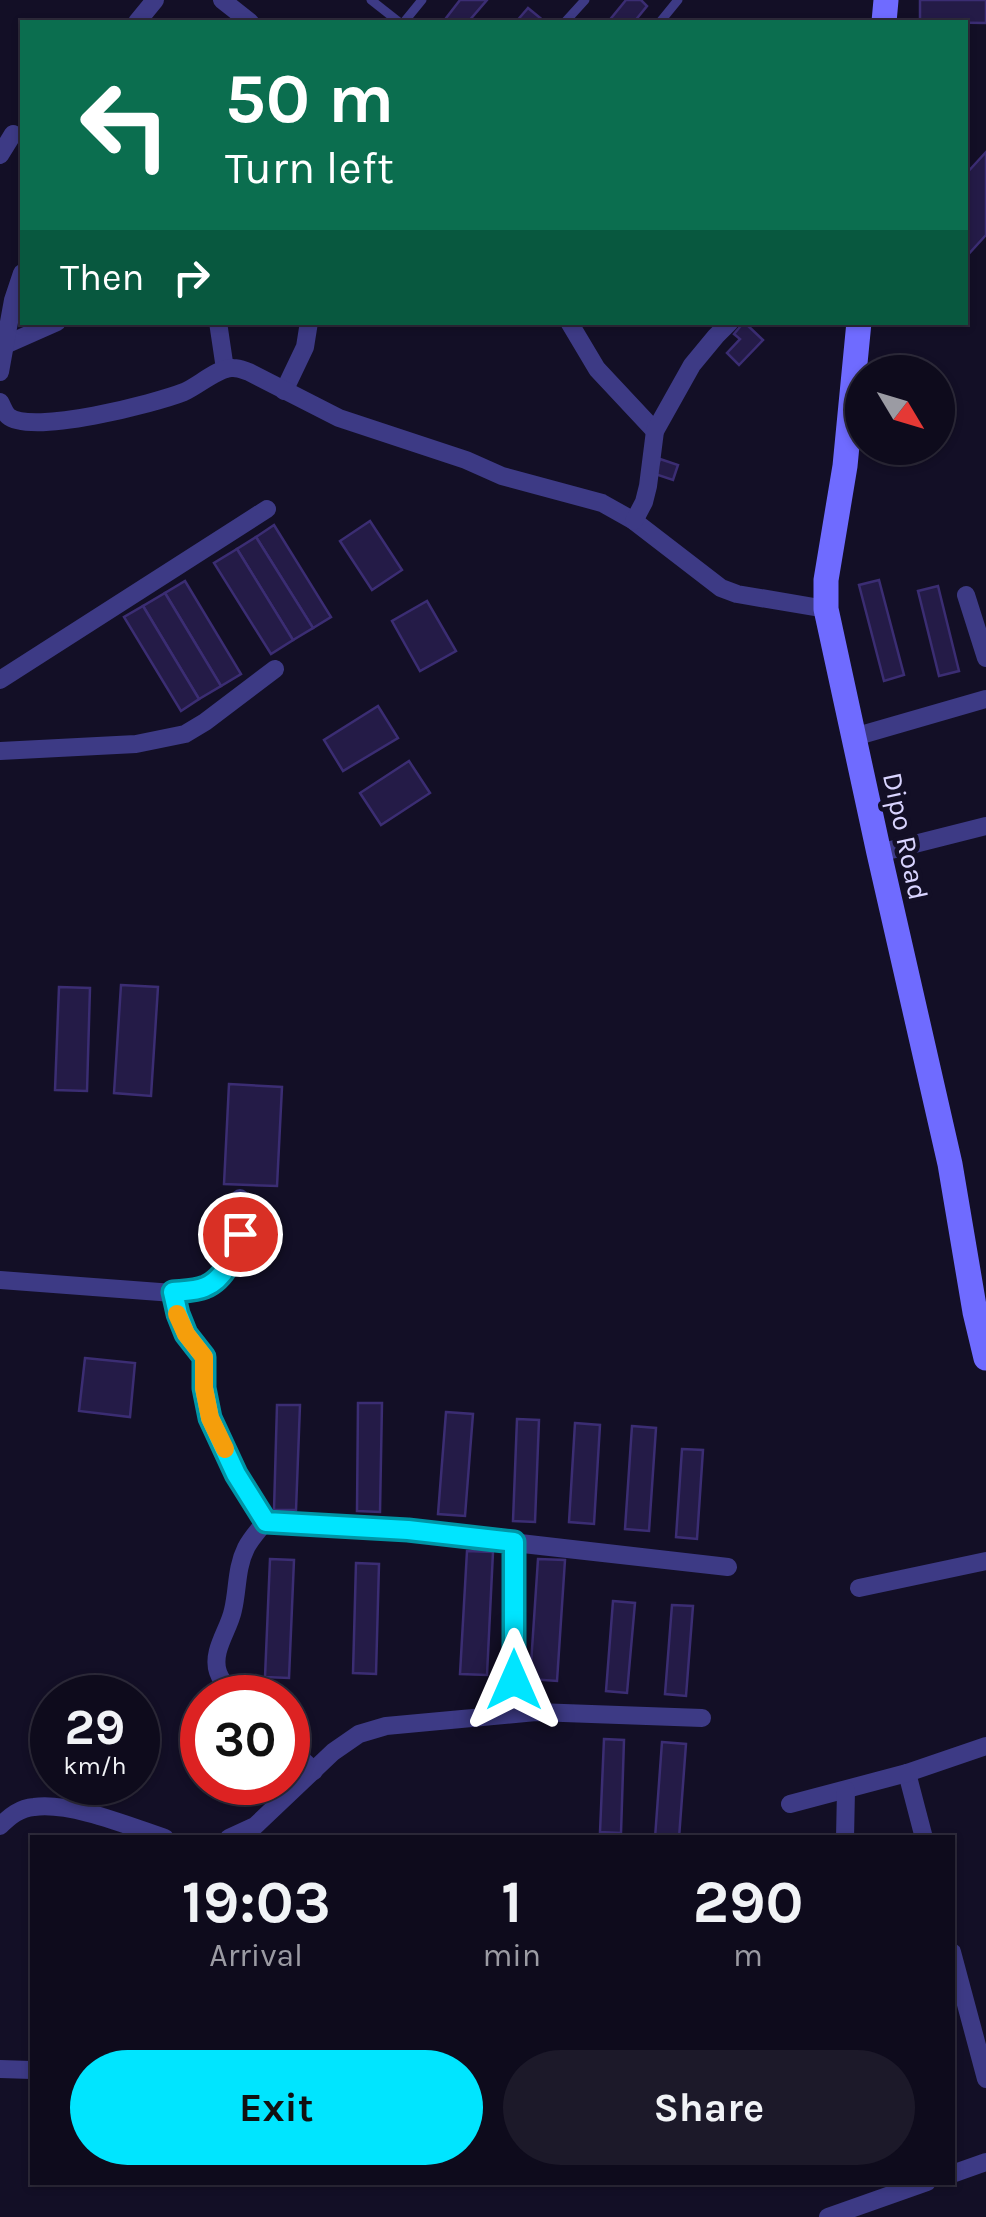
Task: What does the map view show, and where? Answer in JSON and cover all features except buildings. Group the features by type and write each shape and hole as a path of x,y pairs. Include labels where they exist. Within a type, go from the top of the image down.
{"main road":[{"name":"Dipo Road","path":"858,325 845,466 826,580 826,609 950,1164 986,1358"}],"street":[{"path":"139,20 155,0"},
{"path":"222,0 246,20"},
{"path":"0,155 12,133"},
{"path":"0,372 6,295"},
{"path":"4,344 49,325"},
{"path":"218,325 225,369"},
{"path":"284,391 304,347 308,325"},
{"path":"571,325 597,369 656,430"},
{"path":"634,521 648,486 656,430 692,365 727,325"},
{"path":"0,402 8,416 18,420 74,419 129,409 186,391 234,368 339,418 466,460 502,476 602,503 634,521 721,588 826,609"},
{"path":"0,680 267,509"},
{"path":"966,595 986,658"},
{"path":"0,751 136,744 185,734 275,669"},
{"path":"854,737 986,700"},
{"path":"878,853 986,826"},
{"path":"0,1280 173,1292 206,1287 235,1253 240,1234 240,1198"},
{"path":"173,1292 186,1334 204,1357 204,1388 210,1418 236,1474 266,1522"},
{"path":"266,1522 408,1530 514,1542 708,1565 728,1567 514,1542"},
{"path":"220,1675 217,1662 221,1638 233,1610 238,1572 246,1548 266,1522"},
{"path":"513,1714 514,1542"},
{"path":"859,1588 986,1561"},
{"path":"236,1835 255,1826 333,1752 359,1734 386,1726 536,1712 702,1718"},
{"path":"790,1804 908,1773 986,1746"},
{"path":"310,1767 314,1771"},
{"path":"908,1773 923,1835"},
{"path":"845,1835 846,1790"},
{"path":"0,1826 21,1810 37,1806 88,1813 156,1835"},
{"path":"955,1963 986,2079"},
{"path":"0,2068 30,2070"},
{"path":"955,2173 986,2162"},
{"path":"828,2217 919,2185"}],"lane":[{"path":"371,0 398,20"},
{"path":"403,20 422,0"},
{"path":"567,20 584,0"},
{"path":"662,20 678,0"}],"slow traffic":[{"path":"177,1314 186,1334 204,1357 204,1388 210,1418 225,1449"}],"route":[{"path":"240,1234 235,1253 215,1280 206,1287 173,1292 186,1334 204,1357 204,1388 210,1418 236,1474 266,1522 408,1530 514,1542 514,1680"}]}
